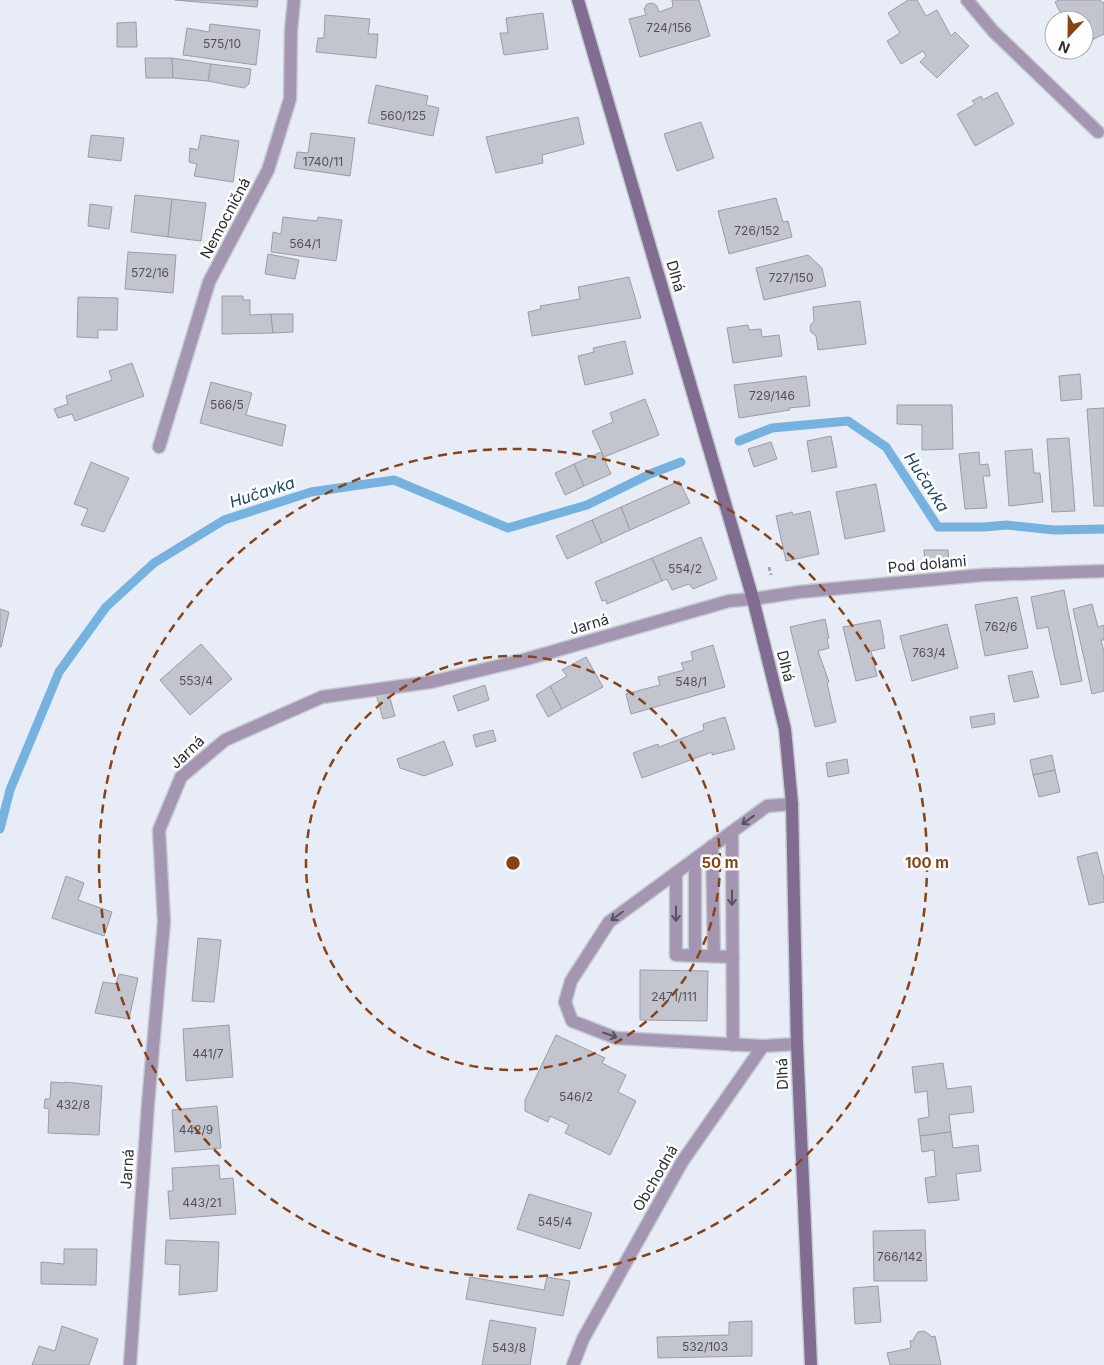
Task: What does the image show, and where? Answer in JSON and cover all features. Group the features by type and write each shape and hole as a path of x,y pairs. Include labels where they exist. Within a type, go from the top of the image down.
{"street":[{"name":"Nemocničná","path":"159,447 209,282 268,170 290,99 294,0"},
{"name":"Dlhá","path":"578,0 753,599 785,729 792,804 797,1044 811,1365"},
{"path":"967,0 993,31 1098,132"},
{"name":"Pod dolami","path":"753,599 799,592 982,575 1104,571"},
{"name":"Jarná","path":"130,1365 148,1104 164,922 159,830 181,777 225,740 322,697 432,682 523,660 729,601 753,599"},
{"path":"792,804 767,806 609,922 571,981 565,1002 572,1021 616,1038 763,1046 797,1044"},
{"path":"732,832 733,1045"},
{"path":"712,846 714,956"},
{"path":"695,859 695,955"},
{"path":"676,873 676,954 733,957"},
{"name":"Obchodná","path":"573,1365 583,1339 682,1162 763,1046"}],"building":[{"path":"175,0 258,0 257,7"},
{"path":"672,0 699,0 710,36 640,57 629,19 646,15 644,9 647,4 653,3 657,6 659,12 673,7"},
{"path":"908,0 917,0 926,16 937,10 951,36 955,32 969,46 937,78 920,62 926,56 923,51 901,64 887,41 900,33 888,13"},
{"path":"1059,0 1100,0 1102,3 1104,2 1104,34 1094,39 1094,10 1059,10 1055,2"},
{"path":"543,13 548,49 504,55 500,33 508,33 506,18"},
{"path":"325,15 370,19 368,34 378,34 376,58 316,52 318,38 324,38"},
{"path":"136,22 137,47 117,47 117,23"},
{"path":"210,24 260,30 256,65 183,55 187,28 209,32"},
{"path":"145,58 172,58 173,78 146,78"},
{"path":"172,58 211,64 208,81 173,78"},
{"path":"211,64 251,69 249,84 244,88 208,81"},
{"path":"376,85 428,96 426,105 439,108 433,136 368,123"},
{"path":"997,92 1014,124 975,146 957,114 975,104 972,101 981,96 983,100"},
{"path":"578,117 584,144 542,155 543,163 496,173 486,137"},
{"path":"701,122 714,158 677,171 664,134"},
{"path":"311,133 355,138 350,176 294,168 297,152 308,153"},
{"path":"91,135 124,138 121,161 88,157"},
{"path":"201,135 239,141 233,182 194,176 197,164 189,162 190,148 198,150"},
{"path":"135,195 172,199 168,237 131,232"},
{"path":"776,198 783,222 788,221 792,237 729,254 718,211"},
{"path":"172,199 206,203 201,241 168,237"},
{"path":"90,204 112,207 109,229 88,226"},
{"path":"283,217 317,221 318,217 342,220 336,261 271,252 273,232 281,234"},
{"path":"128,252 176,255 173,293 125,289"},
{"path":"268,254 299,260 295,279 265,274"},
{"path":"808,255 822,268 826,286 764,300 756,268"},
{"path":"629,277 641,318 532,336 528,312 541,309 540,306 580,299 578,287"},
{"path":"222,296 243,296 243,300 250,300 250,315 271,314 273,333 222,334"},
{"path":"78,297 118,298 117,330 98,330 98,338 77,337"},
{"path":"860,301 866,344 818,350 816,336 811,332 810,326 814,321 813,307"},
{"path":"271,314 293,314 293,332 273,333"},
{"path":"748,325 749,330 761,329 762,337 779,335 782,356 733,363 727,328"},
{"path":"625,341 633,374 585,385 578,356 594,352 593,348"},
{"path":"132,363 144,396 75,421 72,414 58,418 54,409 68,404 66,396 112,380 109,371"},
{"path":"1080,374 1082,399 1061,401 1059,376"},
{"path":"806,376 810,406 789,408 790,410 739,418 734,385"},
{"path":"211,382 252,393 246,415 286,425 282,446 200,423"},
{"path":"645,399 659,435 604,457 592,431 613,422 610,413"},
{"path":"897,405 952,405 953,449 922,450 922,425 897,424"},
{"path":"1104,408 1104,506 1094,506 1087,409"},
{"path":"831,436 837,467 812,472 807,441"},
{"path":"1069,438 1075,511 1052,512 1047,439"},
{"path":"771,442 777,459 754,467 748,449"},
{"path":"1032,449 1034,473 1040,473 1043,502 1009,506 1005,451"},
{"path":"601,452 611,474 584,486 574,464"},
{"path":"979,452 980,465 988,464 990,476 983,476 987,508 965,509 959,454"},
{"path":"91,462 129,478 104,532 81,525 88,509 74,504"},
{"path":"574,464 584,486 565,495 555,473"},
{"path":"679,481 690,503 630,530 621,507"},
{"path":"876,484 885,531 845,539 836,492"},
{"path":"621,507 630,530 602,543 592,520"},
{"path":"810,511 819,554 786,561 776,516 792,512 793,515"},
{"path":"592,520 602,543 567,559 556,536"},
{"path":"701,537 717,579 693,589 689,584 672,590 667,579 662,581 652,558"},
{"path":"924,550 948,550 949,565 925,565"},
{"path":"652,558 662,581 607,604 606,600 602,601 595,582"},
{"path":"1064,590 1082,681 1061,685 1048,627 1037,629 1031,597"},
{"path":"1017,597 1028,648 985,656 975,605"},
{"path":"1092,604 1098,627 1104,625 1104,640 1101,640 1104,652 1104,691 1092,694 1073,609"},
{"path":"0,609 9,612 1,647 0,647"},
{"path":"825,619 829,648 818,651 829,682 827,683 836,722 815,727 790,627"},
{"path":"880,620 885,648 871,651 877,676 856,681 843,627"},
{"path":"947,624 958,668 912,681 900,636"},
{"path":"201,644 232,679 190,715 160,680"},
{"path":"713,645 725,687 631,714 626,694 660,685 658,677 684,670 681,663 693,660 691,652"},
{"path":"586,657 603,687 562,709 550,686 567,676 562,670"},
{"path":"1032,671 1039,697 1014,702 1008,676"},
{"path":"485,685 489,700 458,711 453,696"},
{"path":"550,686 562,709 548,717 536,695"},
{"path":"388,691 395,716 383,719 376,694"},
{"path":"994,713 995,724 972,728 970,717"},
{"path":"725,717 735,749 712,755 712,752 642,778 633,753 658,744 659,747 704,730 703,724"},
{"path":"493,730 496,741 476,747 473,735"},
{"path":"444,741 453,765 424,776 400,768 397,759"},
{"path":"1052,755 1055,770 1033,775 1030,760"},
{"path":"847,759 849,773 828,777 826,763"},
{"path":"1055,770 1060,792 1039,797 1033,775"},
{"path":"1097,852 1104,879 1104,902 1089,905 1077,857"},
{"path":"66,876 84,883 78,900 112,912 104,936 52,918"},
{"path":"198,938 221,940 214,1002 192,1001"},
{"path":"640,970 708,971 707,1021 640,1020"},
{"path":"119,974 138,978 129,1019 95,1013 103,982 116,984"},
{"path":"229,1025 233,1077 186,1081 183,1029"},
{"path":"556,1035 605,1058 602,1063 626,1075 618,1092 636,1101 610,1155 565,1133 569,1125 550,1116 548,1122 525,1111 525,1100"},
{"path":"943,1063 947,1089 971,1086 974,1112 949,1115 951,1132 920,1136 918,1119 929,1117 927,1091 915,1093 912,1067"},
{"path":"51,1082 102,1086 99,1135 48,1133 49,1109 44,1108 45,1099 50,1099"},
{"path":"217,1106 221,1148 175,1152 172,1110"},
{"path":"951,1132 953,1148 978,1145 981,1171 956,1174 959,1200 928,1203 925,1178 936,1176 934,1150 922,1152 920,1136"},
{"path":"219,1165 220,1179 233,1178 236,1214 170,1219 168,1191 173,1191 172,1168"},
{"path":"529,1194 592,1213 580,1249 517,1229"},
{"path":"925,1230 927,1281 874,1281 873,1231"},
{"path":"166,1240 219,1242 217,1291 179,1295 180,1265 165,1264"},
{"path":"64,1249 97,1249 96,1285 41,1284 41,1262 64,1264"},
{"path":"470,1277 544,1290 547,1277 570,1281 563,1316 466,1299"},
{"path":"878,1286 881,1322 855,1324 853,1288"},
{"path":"490,1320 536,1328 530,1365 482,1365"},
{"path":"752,1321 752,1356 658,1358 657,1337 729,1335 729,1322"},
{"path":"62,1326 98,1339 89,1365 32,1365 39,1346 55,1351"},
{"path":"924,1331 931,1337 935,1336 941,1365 890,1365 887,1353 911,1348 910,1341 914,1340 918,1332"}],"waterway":[{"name":"Hučavka","path":"739,441 772,428 848,421 886,447 938,527 1007,525 1054,530 1104,529"},
{"name":"Hučavka","path":"0,829 10,790 59,672 106,607 154,563 224,520 311,492 394,480 508,528 587,505 650,474 681,462"}]}
